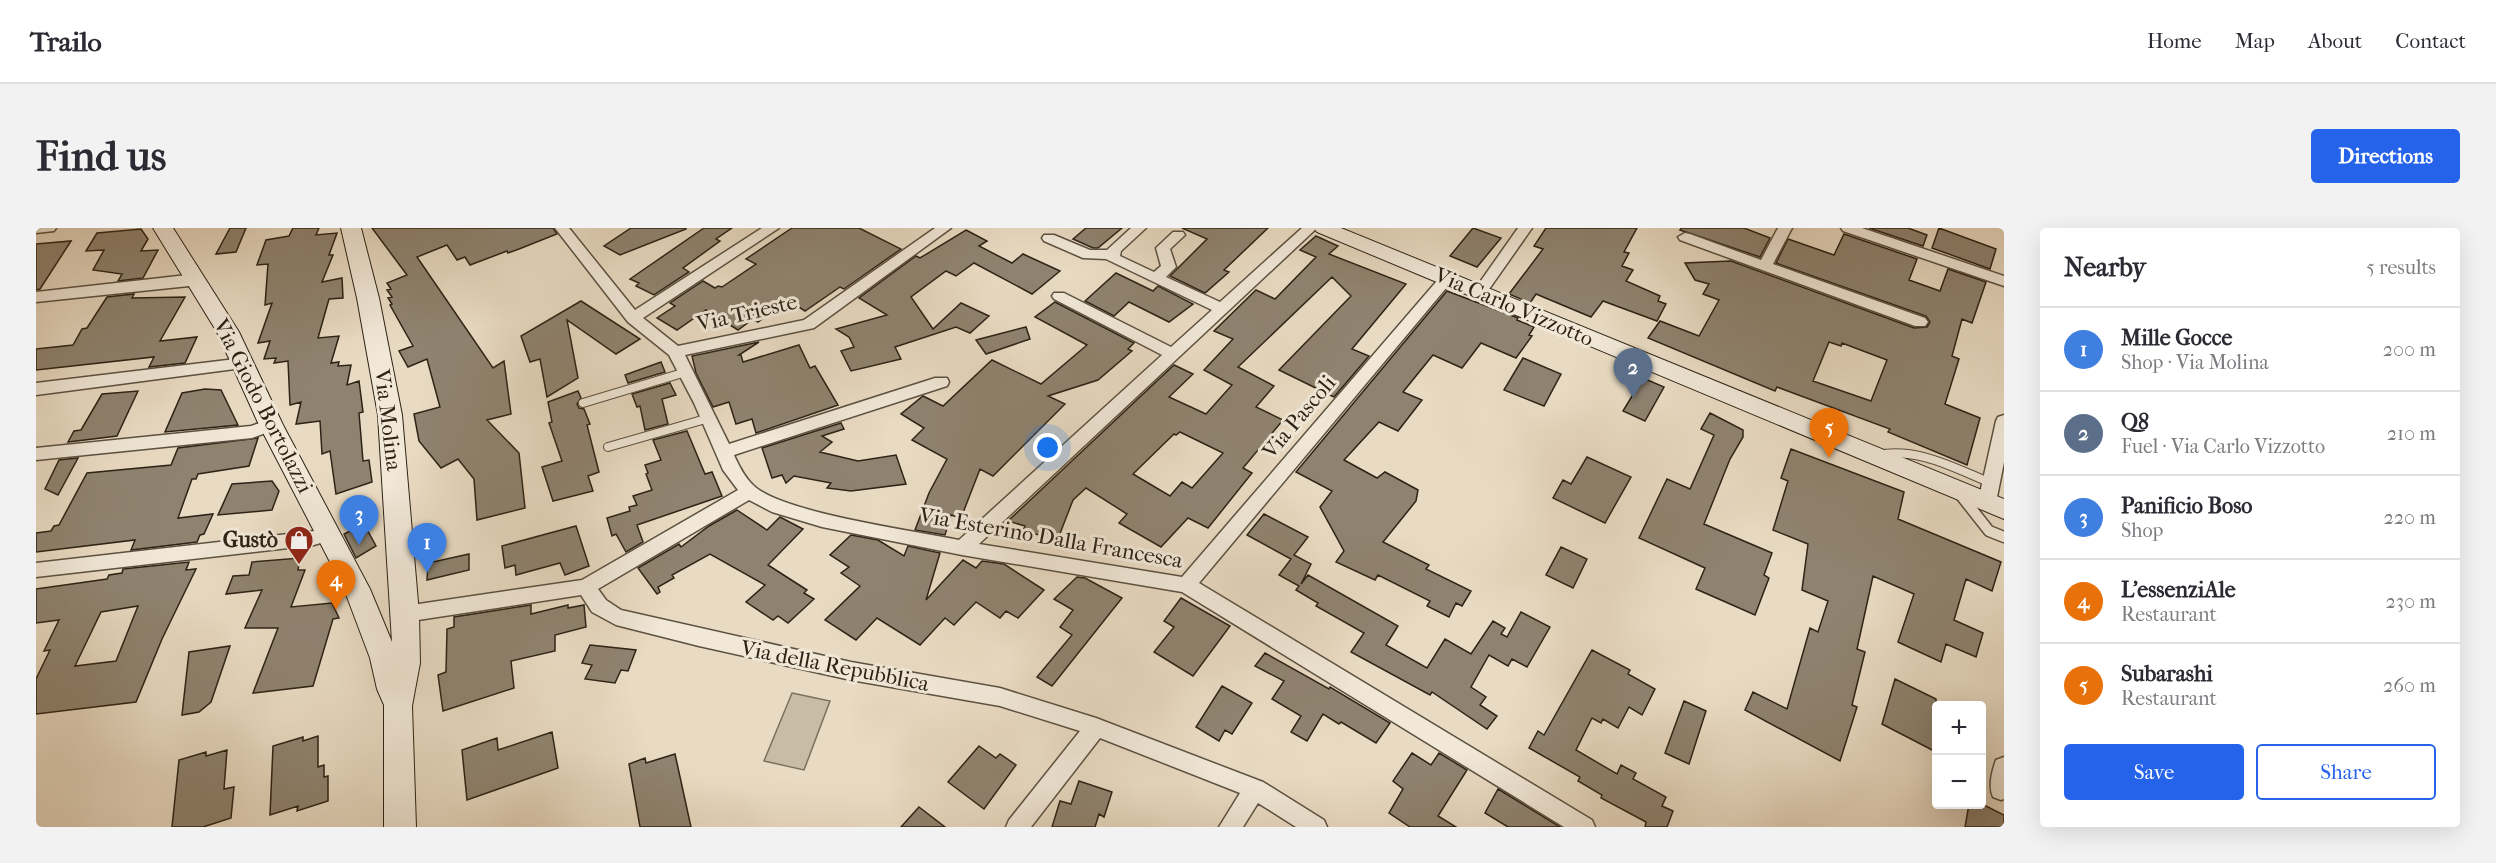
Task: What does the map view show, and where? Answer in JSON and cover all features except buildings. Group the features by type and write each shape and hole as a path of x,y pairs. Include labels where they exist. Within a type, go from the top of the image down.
{"street":[{"path":"36,229 49,228"},
{"name":"Via Giodo Bortolazzi","path":"163,228 196,279 244,363 271,425 357,589 384,658 391,689 398,706"},
{"name":"Via Molina","path":"351,228 368,298 390,414 405,614"},
{"name":"Via Esterino Dalla Francesca","path":"562,228 633,318 675,352 709,417 732,470 749,492 778,507 822,520 962,548 1186,585 1584,827"},
{"path":"633,318 772,228"},
{"name":"Via Trieste","path":"675,352 809,324 944,228"},
{"path":"1139,228 1114,250 1113,258 1222,309"},
{"path":"962,548 1310,228"},
{"name":"Via Carlo Vizzotto","path":"1324,228 1955,489 1994,498"},
{"path":"1480,292 1525,228"},
{"path":"1765,266 1785,228"},
{"path":"1848,228 2004,281"},
{"path":"1156,278 1168,267 1163,248 1178,235"},
{"path":"1049,237 1088,255 1114,254"},
{"path":"1685,237 1920,322"},
{"name":"Via Pascoli","path":"1186,585 1447,278"},
{"path":"36,297 196,279"},
{"path":"1059,296 1173,354"},
{"path":"36,389 244,363"},
{"path":"725,452 941,382"},
{"path":"1994,498 2004,422"},
{"path":"36,454 252,432 271,425"},
{"path":"405,614 586,587 749,492"},
{"path":"36,570 249,546 328,534"},
{"name":"Via della Repubblica","path":"586,587 598,606 616,617 699,638 851,671 1000,697 1096,727 1255,789 1316,827"},
{"name":"Via Giodo Bortolazzi","path":"357,589 370,598 381,613 391,616 405,614 406,663 398,706 400,827"},
{"path":"1017,827 1096,727"},
{"path":"2001,790 2004,767"},
{"path":"1230,827 1255,789"}],"lane":[{"path":"583,403 686,372"},
{"path":"608,447 709,417"},
{"path":"1874,456 1886,452 1907,451 1994,498"},
{"path":"1955,489 1989,531 2004,537"}],"shaded area":[{"path":"792,693 830,701 804,770 764,761"}],"place":[{"name":"Q8","path":"1633,398"},
{"name":"Subarashi","path":"1829,458"},
{"name":"Panificio Boso","path":"359,545"},
{"name":"Gustò","path":"299,566"},
{"name":"Mille Gocce","path":"427,573"},
{"name":"L'essenziAle","path":"336,610"}]}
